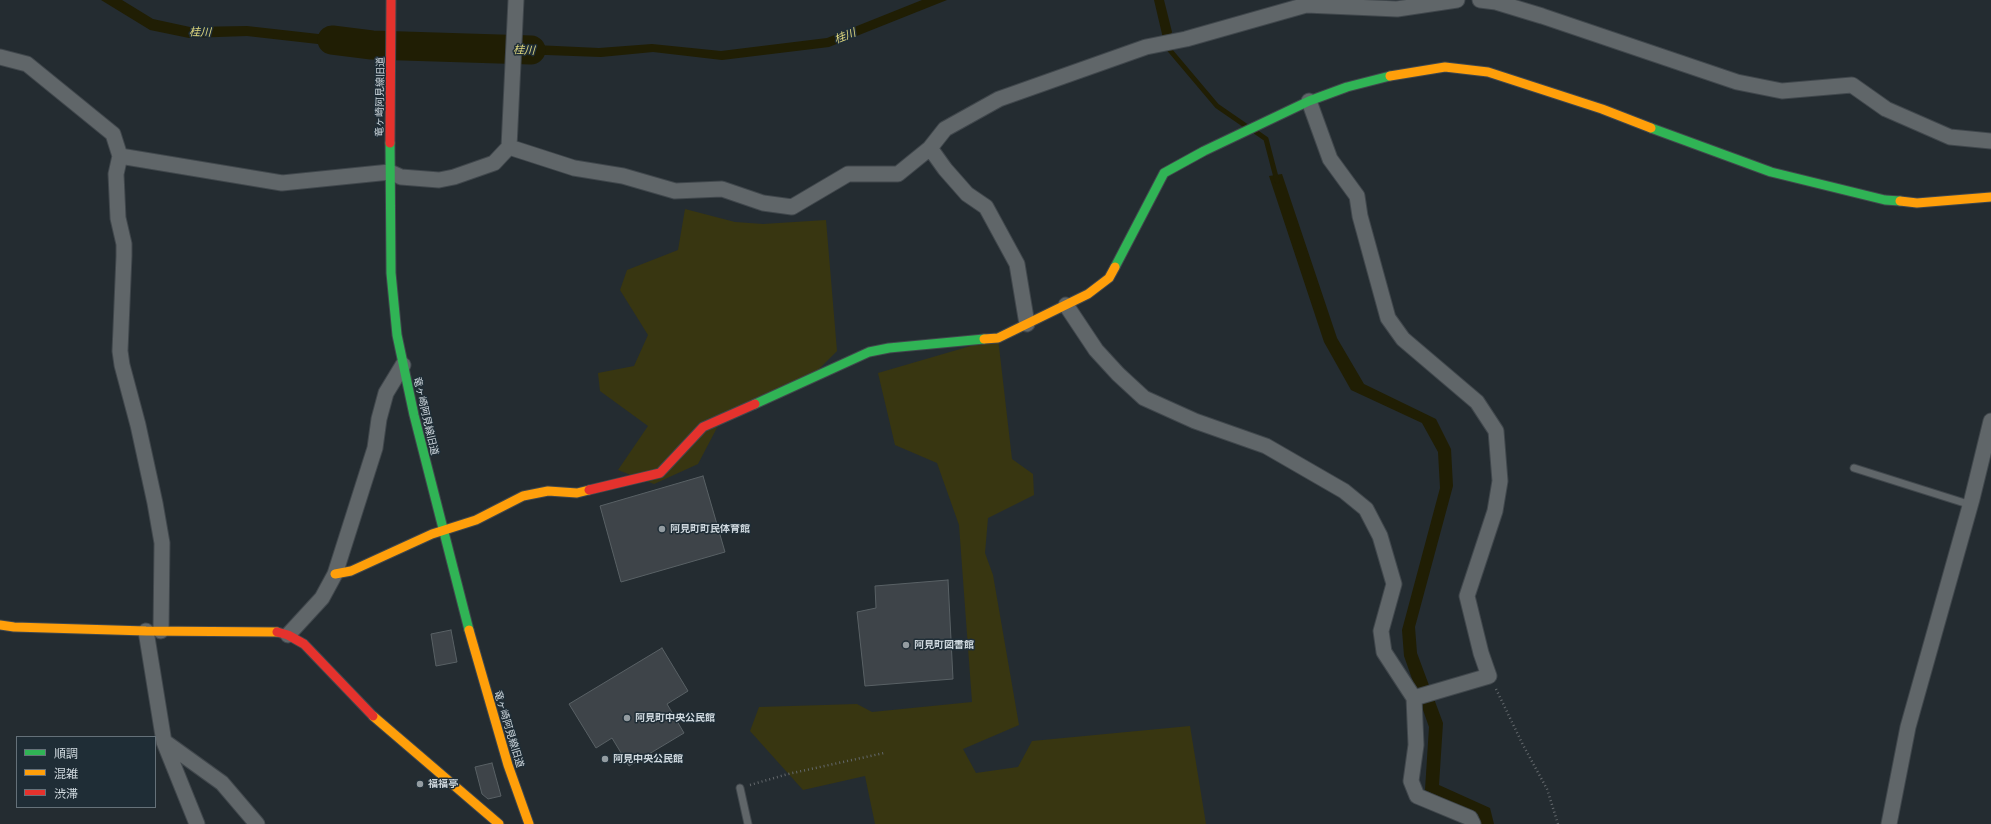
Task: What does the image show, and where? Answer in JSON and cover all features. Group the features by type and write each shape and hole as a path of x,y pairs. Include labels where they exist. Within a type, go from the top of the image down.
{"street":[{"name":"竜ヶ崎阿見線旧道","path":"391,0 390,172 393,307 403,366 443,530 491,710 508,765 529,824"},
{"path":"120,156 282,183 390,172 401,177 439,180 454,177 494,163 509,148 516,0"},
{"path":"509,148 574,168 623,176 676,191 722,189 763,203 792,207 848,174 898,174 930,148 946,130 999,99 1146,47 1186,39 1306,5 1397,8 1457,0"},
{"path":"1480,0 1496,2 1542,16 1737,82 1782,91 1852,85 1886,109 1950,137 1991,142"},
{"path":"0,57 27,64 113,134 120,156 117,181 118,218 124,244 120,351 122,365 156,503 162,543 161,631"},
{"path":"335,574 351,571 443,530 476,520 523,496 548,491 577,493 660,473 703,427 869,352 889,348 998,338 1088,294 1109,278 1164,173 1204,151 1308,101 1347,87 1398,74 1446,67 1488,72 1588,104 1692,144 1771,172 1886,200 1917,203 1991,197"},
{"path":"1308,101 1330,159 1356,196 1360,216 1388,318 1403,339 1477,402 1496,431 1500,481 1495,511 1468,596 1481,653 1489,676 1414,698"},
{"path":"930,148 945,169 967,194 986,208 1017,264 1027,324"},
{"path":"1066,305 1096,350 1118,374 1144,398 1195,421 1266,446 1344,491 1366,509 1380,536 1394,584 1381,631 1384,652 1414,698 1416,745 1412,781 1418,796 1470,818 1473,824"},
{"path":"288,635 322,598 335,574 375,448 379,419 386,393 403,366"},
{"path":"1889,824 1908,728 1971,504 1991,421"},
{"path":"0,625 14,627 146,631 278,632 288,635 304,644 370,713 499,824"},
{"path":"146,631 164,742 197,824"},
{"path":"164,742 222,783 257,824"}],"lane":[{"path":"1854,468 1971,504"},
{"path":"740,788 748,824"}],"path":[{"path":"1489,676 1547,790 1558,824"},
{"path":"740,788 788,774 884,753"}],"shaded area":[{"path":"685,209 735,222 763,224 826,220 837,351 799,389 720,422 698,464 654,484 618,470 648,426 600,391 598,373 634,366 648,335 620,290 627,270 678,250"},
{"path":"998,338 1012,459 1033,474 1034,495 988,518 985,553 993,575 1019,725 963,749 976,773 1018,767 1032,741 1190,726 1206,824 875,824 865,776 803,790 750,731 759,707 857,704 872,712 972,702 959,525 937,463 895,445 878,373"}],"water":[{"name":"桂川","path":"101,0 122,0 153,19 190,27 247,26 372,40 371,50 247,36 189,38 150,30"},
{"path":"922,0 947,0 829,47 722,60 653,52 601,57 492,53 492,43 599,48 652,44 721,51 827,38"},
{"path":"1154,0 1164,0 1172,32 1164,50 1162,34"},
{"path":"1282,174 1337,338 1364,384 1436,419 1451,449 1453,486 1415,627 1417,653 1443,723 1439,785 1490,808 1494,824 1480,824 1478,814 1425,790 1429,727 1404,656 1402,630 1440,488 1438,452 1422,423 1351,390 1324,342 1269,176"}],"building":[{"name":"阿見町町民体育館","path":"703,476 725,552 621,582 600,506"},
{"name":"阿見町図書館","path":"948,580 953,679 865,686 857,612 876,608 875,586"},
{"path":"451,630 457,662 436,666 431,634"},
{"name":"阿見町中央公民館","path":"662,648 688,691 667,704 684,733 629,766 612,738 596,748 569,704"},
{"path":"492,763 501,796 488,799 482,794 475,767"}],"waterway":[{"name":"桂川","path":"332,40 372,45 531,50"},
{"path":"1168,45 1168,48 1217,106 1246,126"},
{"path":"1256,132 1266,139 1277,181"}],"traffic: fast":[{"path":"1115,267 1164,173 1204,151 1309,101 1347,87 1390,76"},
{"path":"1651,128 1771,172 1885,200 1900,201"},
{"path":"390,143 391,273 397,335 414,415 469,630"},
{"path":"755,404 869,352 889,348 984,339"}],"traffic: slow":[{"path":"1390,76 1445,67 1488,72 1602,109 1651,128"},
{"path":"1900,201 1917,203 1991,197"},
{"path":"984,339 998,338 1088,294 1109,278 1115,267"},
{"path":"335,574 351,571 432,534 476,520 523,496 548,491 577,493 589,490"},
{"path":"0,625 14,627 146,631 277,632"},
{"path":"469,630 508,765 529,824"},
{"path":"373,716 499,824"}],"traffic: jam":[{"path":"390,143 391,0"},
{"path":"589,490 660,473 703,427 755,404"},
{"path":"277,632 288,635 304,644 373,716"}],"place":[{"name":"阿見町町民体育館","path":"662,529"},
{"name":"阿見町図書館","path":"906,645"},
{"name":"阿見町中央公民館","path":"627,718"},
{"name":"阿見中央公民館","path":"605,759"},
{"name":"福福亭","path":"420,784"}]}
